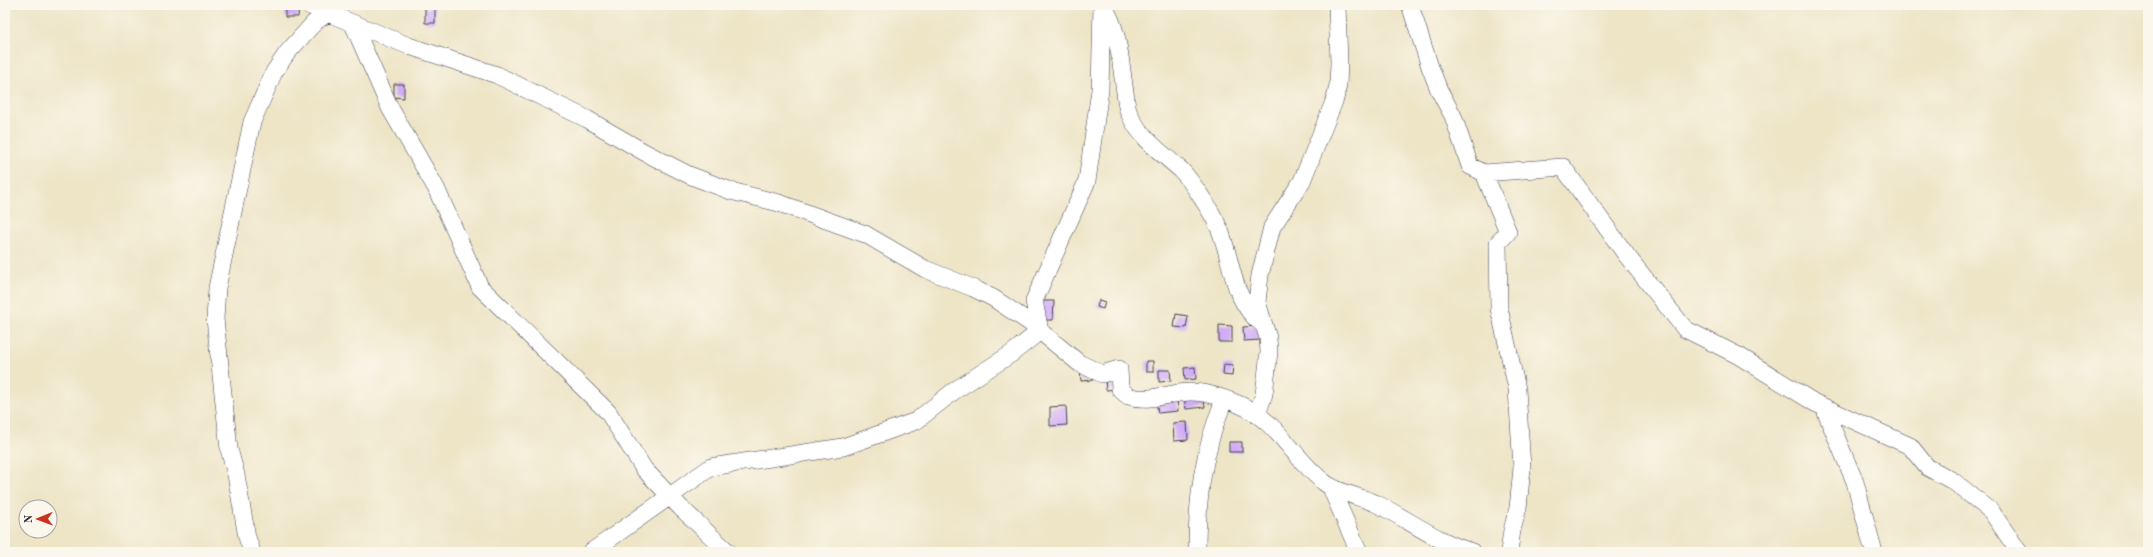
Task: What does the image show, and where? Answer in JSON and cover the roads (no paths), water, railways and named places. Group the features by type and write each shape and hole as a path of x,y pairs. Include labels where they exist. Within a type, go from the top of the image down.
{"street":[{"path":"308,5 332,9 353,24 409,46 497,75 587,119 644,152 688,175 731,191 779,203 865,234 925,269 973,288 993,298 1040,331 1079,363 1102,374 1119,369 1120,389 1128,396 1162,398 1190,392 1238,404 1257,415 1282,436 1312,472 1330,486 1373,502 1437,539 1472,552"},
{"path":"1102,5 1112,20 1118,42 1129,114 1135,126 1182,172 1194,188 1219,228 1233,278 1240,295 1254,317 1263,324"},
{"path":"1040,331 1034,301 1087,181 1100,90 1102,5"},
{"path":"1257,415 1264,394 1269,352 1268,338 1257,302 1257,290 1270,234 1279,215 1302,181 1335,100 1338,85 1339,63 1337,5"},
{"path":"1410,5 1430,67 1439,90 1453,116 1470,166 1484,173 1563,167 1627,256 1685,329 1739,356 1824,408 1910,446 1927,467 1952,481 1992,511 2019,552"},
{"path":"252,552 247,537 236,475 229,449 215,319 217,288 252,122 274,72 298,40 332,9"},
{"path":"353,24 390,108 436,188 480,287 608,412 644,469 728,552"},
{"path":"1484,173 1508,232 1498,243 1497,293 1517,389 1522,468 1518,508 1512,530 1509,552"},
{"path":"591,552 711,467 843,447 916,421 954,391 1011,354 1040,331"},
{"path":"1197,552 1201,474 1215,421 1224,400"},
{"path":"1824,408 1855,482 1874,552"},
{"path":"1330,486 1359,552"}]}
